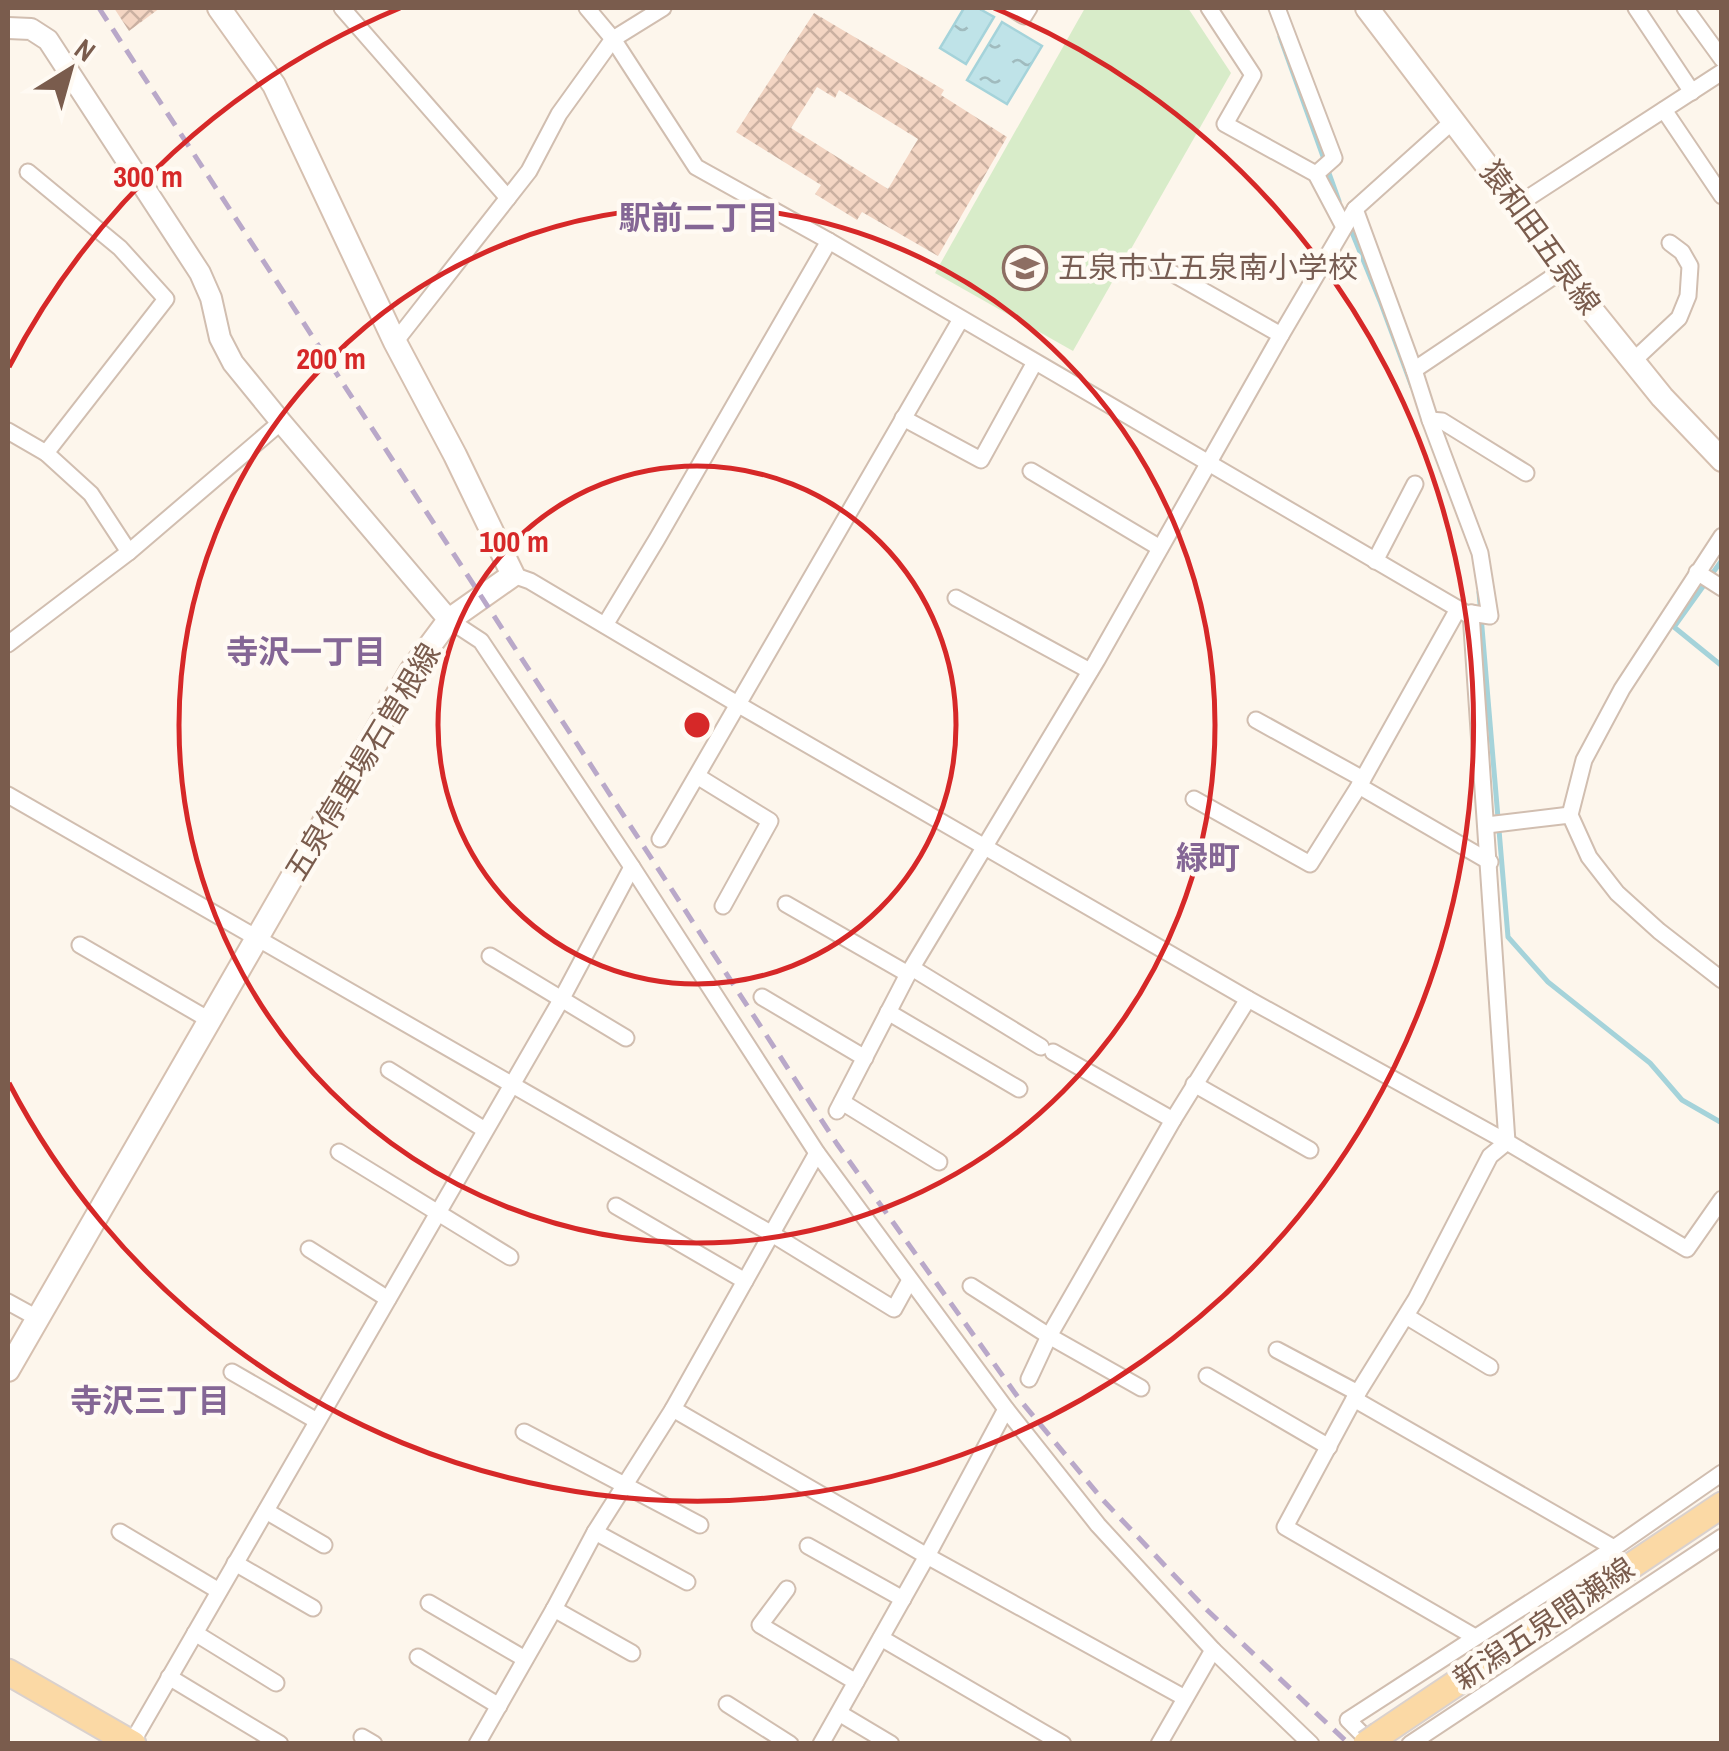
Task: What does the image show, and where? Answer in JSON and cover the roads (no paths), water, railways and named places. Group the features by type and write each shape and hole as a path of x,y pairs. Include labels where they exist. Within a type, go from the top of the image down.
{"main road":[{"path":"220,8 274,85 513,576"},
{"name":"猿和田五泉線","path":"1368,8 1587,304 1662,397 1722,460"},
{"name":"五泉停車場石曽根線","path":"8,1370 412,670 450,620 513,576"},
{"name":"新潟五泉間瀬線","path":"1372,1741 1722,1504"},
{"path":"8,1672 132,1743"}],"street":[{"path":"344,8 508,198"},
{"path":"587,8 613,38 696,167 830,241 1375,561 1465,611 1490,616 1480,554 1355,209"},
{"path":"396,342 529,171 558,114 613,38 663,8"},
{"path":"1011,8 1024,16 1029,8"},
{"path":"1209,8 1253,75 1225,124 1316,174 1344,227"},
{"path":"1277,8 1334,158 1316,174"},
{"path":"1636,8 1692,92"},
{"path":"1686,8 1722,59"},
{"path":"8,28 31,29 48,40 200,273 220,338 233,362 450,620 481,642 817,1154 1006,1409 1098,1525 1213,1650 1310,1744"},
{"path":"1517,205 1722,72"},
{"path":"1664,110 1722,196"},
{"path":"939,1162 839,1106 910,971 1090,671 1355,209 1453,121"},
{"path":"28,172 120,248 166,299 46,453"},
{"path":"605,624 830,241"},
{"path":"1633,361 1679,318 1688,296 1690,266 1670,242"},
{"path":"1156,264 1280,335"},
{"path":"1414,370 1563,270"},
{"path":"660,839 961,319"},
{"path":"904,418 982,460 1035,362"},
{"path":"1430,420 1442,421 1526,473"},
{"path":"8,644 128,552 280,422"},
{"path":"8,431 46,453 91,494 128,552"},
{"path":"1031,471 1160,548"},
{"path":"1375,561 1415,484"},
{"path":"1722,536 1622,689 1584,760 1570,815 1589,857 1617,893 1722,980"},
{"path":"1696,572 1722,588"},
{"path":"513,576 530,580 739,705 1248,999 1507,1142 1687,1249 1722,1200"},
{"path":"956,598 1090,671"},
{"path":"1194,798 1310,864 1465,611"},
{"path":"1465,611 1490,862 1507,1142"},
{"path":"1256,720 1490,862"},
{"path":"697,776 770,821 723,906"},
{"path":"8,795 772,1234 894,1310 910,1280"},
{"path":"1486,825 1570,815"},
{"path":"132,1743 561,1000 632,867"},
{"path":"786,904 1173,1120"},
{"path":"80,945 211,1020"},
{"path":"490,956 626,1038"},
{"path":"762,998 865,1058"},
{"path":"1030,1379 1049,1336 1194,1084 1248,999"},
{"path":"888,1012 1019,1089"},
{"path":"389,1070 485,1130"},
{"path":"1194,1084 1310,1150"},
{"path":"1474,1637 1285,1527 1356,1396 1406,1316 1490,1156 1507,1142"},
{"path":"339,1152 510,1257"},
{"path":"477,1744 595,1532 672,1409 817,1154"},
{"path":"616,1206 746,1281"},
{"path":"310,1249 388,1298"},
{"path":"971,1286 1141,1388"},
{"path":"8,1302 38,1319"},
{"path":"1406,1316 1490,1366"},
{"path":"1277,1350 1614,1548"},
{"path":"232,1372 317,1421"},
{"path":"1207,1376 1329,1447"},
{"path":"672,1409 1185,1698"},
{"path":"822,1744 1006,1409"},
{"path":"524,1432 700,1525"},
{"path":"1372,1741 1348,1720 1614,1548 1722,1473"},
{"path":"266,1510 324,1545"},
{"path":"120,1532 219,1591"},
{"path":"595,1532 687,1582"},
{"path":"1410,1744 1722,1537"},
{"path":"808,1546 903,1599"},
{"path":"236,1563 314,1608"},
{"path":"787,1589 760,1625 856,1682"},
{"path":"429,1603 526,1658"},
{"path":"554,1609 632,1654"},
{"path":"195,1632 276,1684"},
{"path":"881,1638 1063,1744"},
{"path":"1159,1744 1213,1650"},
{"path":"418,1657 498,1706"},
{"path":"1526,1667 1542,1676"},
{"path":"169,1677 280,1744"},
{"path":"727,1704 790,1744"},
{"path":"839,1713 891,1744"}],"water":[{"path":"964,8 978,8 994,17 966,64 940,48"},
{"path":"1002,22 1042,46 1007,104 967,80"}],"waterway":[{"path":"1280,37 1339,201"},
{"path":"1349,225 1412,387"},
{"path":"1722,560 1674,627 1722,666"},
{"path":"1479,592 1508,937 1548,982 1650,1063 1682,1100 1722,1123"}],"railway":[{"path":"99,8 837,1144 1020,1400 1103,1500 1206,1609 1349,1744"}],"place":[{"name":"五泉市立五泉南小学校","path":"1025,268"}],"district":[{"name":"駅前二丁目","path":"699,218"},
{"name":"寺沢一丁目","path":"306,652"},
{"name":"緑町","path":"1208,858"},
{"name":"寺沢三丁目","path":"150,1401"}]}
